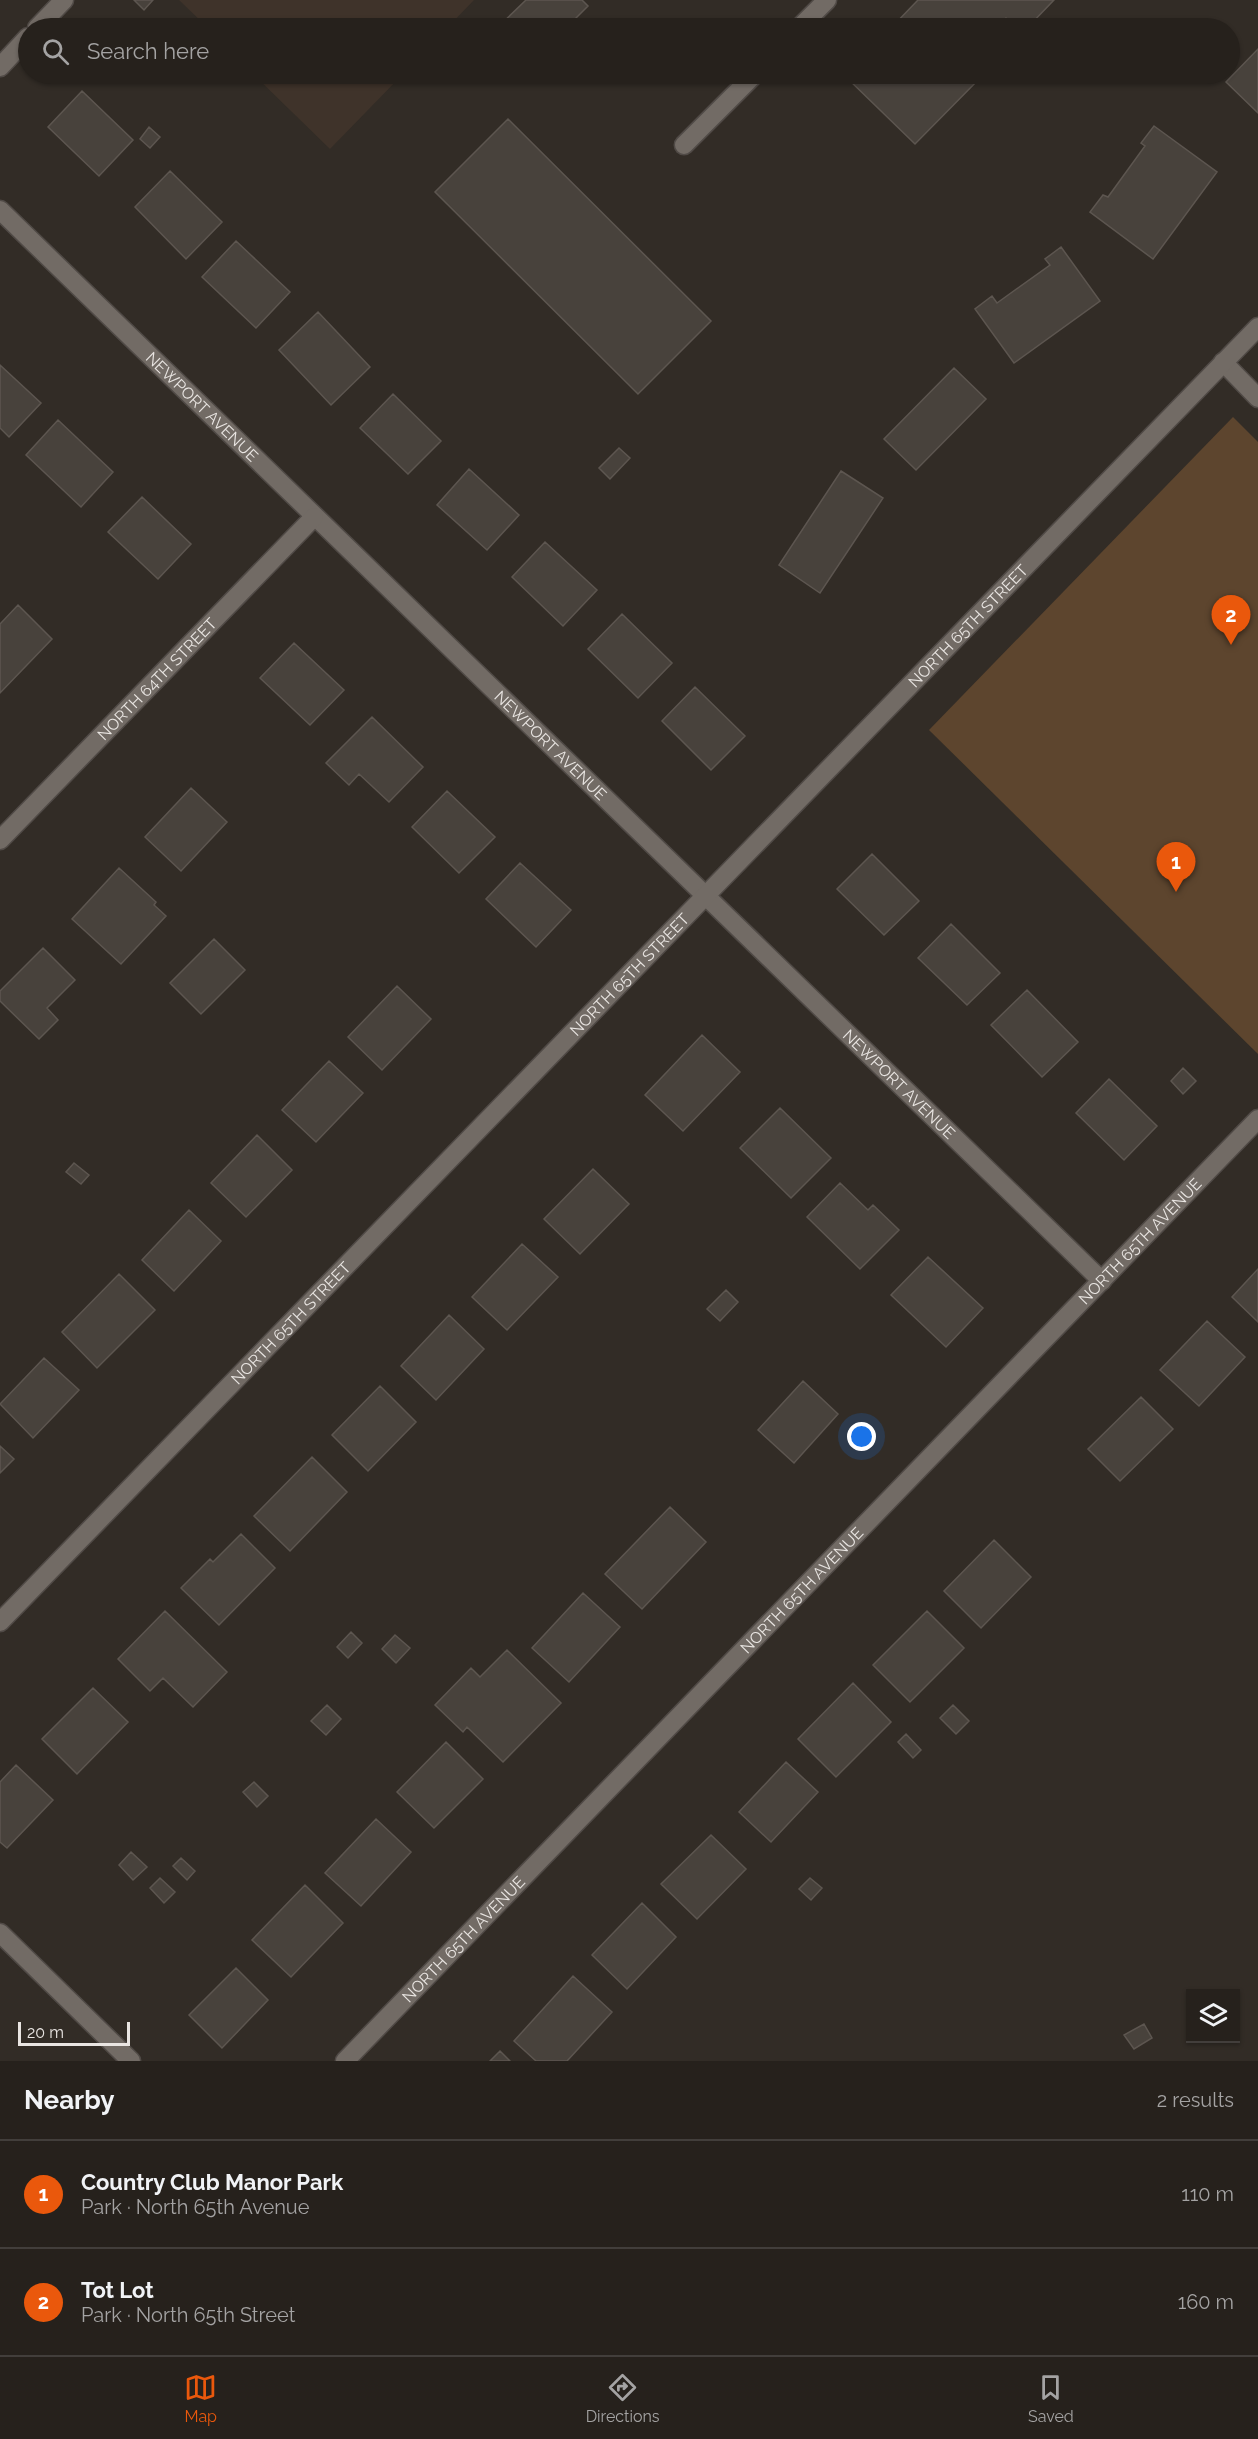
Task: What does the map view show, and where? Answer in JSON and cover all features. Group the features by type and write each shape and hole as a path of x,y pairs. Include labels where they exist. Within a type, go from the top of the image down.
{"street":[{"path":"47,18 64,0"},
{"path":"809,18 827,0"},
{"path":"0,67 18,48"},
{"path":"684,145 745,84"},
{"name":"NEWPORT AVENUE","path":"0,210 1102,1281"},
{"name":"NORTH 65TH STREET","path":"0,1622 1258,327"},
{"path":"1223,362 1258,398"},
{"name":"NORTH 64TH STREET","path":"0,840 314,517"},
{"name":"NORTH 65TH AVENUE","path":"345,2061 1258,1119"},
{"path":"0,1933 131,2061"}],"shaded area":[{"path":"179,0 474,0 457,18 198,18"},
{"path":"263,84 393,84 330,149"},
{"path":"1233,417 1258,442 1258,1054 929,730"}],"building":[{"path":"134,0 153,0 144,10"},
{"path":"526,0 582,0 588,6 576,18 507,18"},
{"path":"918,0 1054,0 1037,18 901,18"},
{"path":"1258,49 1258,113 1228,84 1240,84 1240,68"},
{"path":"853,84 974,84 915,144"},
{"path":"82,91 133,140 99,176 48,127"},
{"path":"508,119 711,321 638,394 435,192"},
{"path":"1154,126 1217,172 1153,259 1090,212 1103,195 1108,197 1145,146 1141,143"},
{"path":"149,127 160,137 150,148 140,139"},
{"path":"170,171 222,222 186,259 135,207"},
{"path":"236,241 290,292 256,328 202,277"},
{"path":"1061,247 1100,301 1014,363 975,309 992,296 997,303 1050,265 1045,259"},
{"path":"318,312 370,367 331,405 279,350"},
{"path":"0,365 41,403 9,437 0,428"},
{"path":"954,368 986,399 916,470 884,439"},
{"path":"393,394 441,441 408,474 360,428"},
{"path":"58,420 113,472 81,507 26,455"},
{"path":"619,448 630,458 610,479 599,468"},
{"path":"469,469 519,515 487,550 437,505"},
{"path":"841,471 883,498 820,593 779,565"},
{"path":"142,497 191,544 158,579 108,532"},
{"path":"545,542 597,590 563,626 512,577"},
{"path":"18,605 52,639 0,693 0,624"},
{"path":"622,614 672,663 638,698 588,649"},
{"path":"294,643 344,690 310,725 260,678"},
{"path":"695,687 745,736 711,770 662,721"},
{"path":"372,717 423,767 389,802 359,774 349,785 326,763"},
{"path":"191,788 227,822 181,871 145,837"},
{"path":"447,791 495,837 459,873 412,827"},
{"path":"872,854 919,901 884,935 837,889"},
{"path":"520,863 571,910 536,947 486,899"},
{"path":"119,868 156,902 154,905 166,916 121,964 72,919"},
{"path":"951,924 1000,973 967,1005 918,958"},
{"path":"214,939 245,970 201,1014 170,983"},
{"path":"43,948 75,980 47,1008 58,1020 39,1039 0,1001 0,991"},
{"path":"397,986 431,1019 382,1070 348,1037"},
{"path":"1027,990 1078,1042 1042,1077 991,1025"},
{"path":"702,1035 740,1072 683,1131 645,1095"},
{"path":"329,1061 363,1093 316,1142 282,1110"},
{"path":"1183,1068 1196,1081 1183,1094 1171,1081"},
{"path":"1109,1079 1157,1126 1124,1160 1076,1113"},
{"path":"780,1108 831,1158 791,1198 740,1148"},
{"path":"257,1135 292,1170 246,1217 211,1183"},
{"path":"74,1163 89,1175 81,1184 66,1172"},
{"path":"593,1169 629,1204 580,1254 544,1219"},
{"path":"840,1183 868,1210 873,1205 899,1230 860,1269 807,1217"},
{"path":"189,1210 221,1241 174,1291 142,1260"},
{"path":"522,1244 558,1277 507,1330 472,1297"},
{"path":"928,1257 983,1308 946,1347 891,1295"},
{"path":"1258,1269 1258,1322 1232,1297"},
{"path":"119,1274 155,1310 97,1368 62,1332"},
{"path":"726,1290 738,1302 720,1321 707,1309"},
{"path":"449,1315 484,1349 436,1400 401,1366"},
{"path":"1207,1321 1245,1357 1199,1406 1160,1370"},
{"path":"44,1358 79,1390 33,1438 0,1404"},
{"path":"803,1381 838,1414 794,1463 758,1430"},
{"path":"380,1386 416,1422 368,1471 332,1435"},
{"path":"1141,1397 1173,1429 1120,1481 1088,1449"},
{"path":"0,1446 14,1459 0,1473"},
{"path":"312,1457 347,1492 290,1551 254,1516"},
{"path":"670,1507 706,1542 642,1609 605,1574"},
{"path":"241,1534 275,1568 219,1625 181,1588 210,1559 213,1562"},
{"path":"994,1540 1031,1577 981,1628 944,1591"},
{"path":"583,1593 620,1627 569,1682 532,1648"},
{"path":"165,1611 227,1672 193,1707 163,1678 150,1691 118,1659"},
{"path":"927,1611 964,1648 910,1702 873,1665"},
{"path":"351,1632 362,1643 348,1658 337,1647"},
{"path":"395,1635 410,1648 396,1663 382,1649"},
{"path":"507,1650 561,1703 503,1762 467,1727 463,1732 435,1705 471,1668 480,1677"},
{"path":"853,1683 891,1722 836,1777 798,1739"},
{"path":"93,1688 128,1722 77,1774 42,1739"},
{"path":"327,1705 341,1719 326,1735 311,1721"},
{"path":"953,1705 969,1721 956,1734 940,1718"},
{"path":"906,1734 921,1750 913,1758 898,1742"},
{"path":"446,1742 483,1779 434,1828 397,1792"},
{"path":"786,1762 818,1792 771,1842 739,1812"},
{"path":"16,1765 53,1800 7,1848 0,1842 0,1782"},
{"path":"254,1782 268,1796 257,1807 243,1792"},
{"path":"376,1819 411,1852 361,1906 325,1873"},
{"path":"711,1835 746,1869 697,1919 661,1884"},
{"path":"131,1852 147,1867 133,1880 119,1865"},
{"path":"181,1858 195,1871 187,1880 173,1866"},
{"path":"160,1878 175,1892 164,1903 150,1888"},
{"path":"810,1878 822,1888 811,1900 799,1889"},
{"path":"305,1885 343,1923 291,1977 252,1940"},
{"path":"642,1903 676,1937 627,1989 592,1955"},
{"path":"236,1968 268,2000 222,2048 189,2015"},
{"path":"573,1976 612,2012 567,2061 536,2061 514,2041"},
{"path":"1144,2024 1152,2038 1134,2049 1124,2035"},
{"path":"500,2051 510,2061 490,2061"}],"place":[{"name":"Tot Lot","path":"1231,645"},
{"name":"Country Club Manor Park","path":"1176,892"}]}
